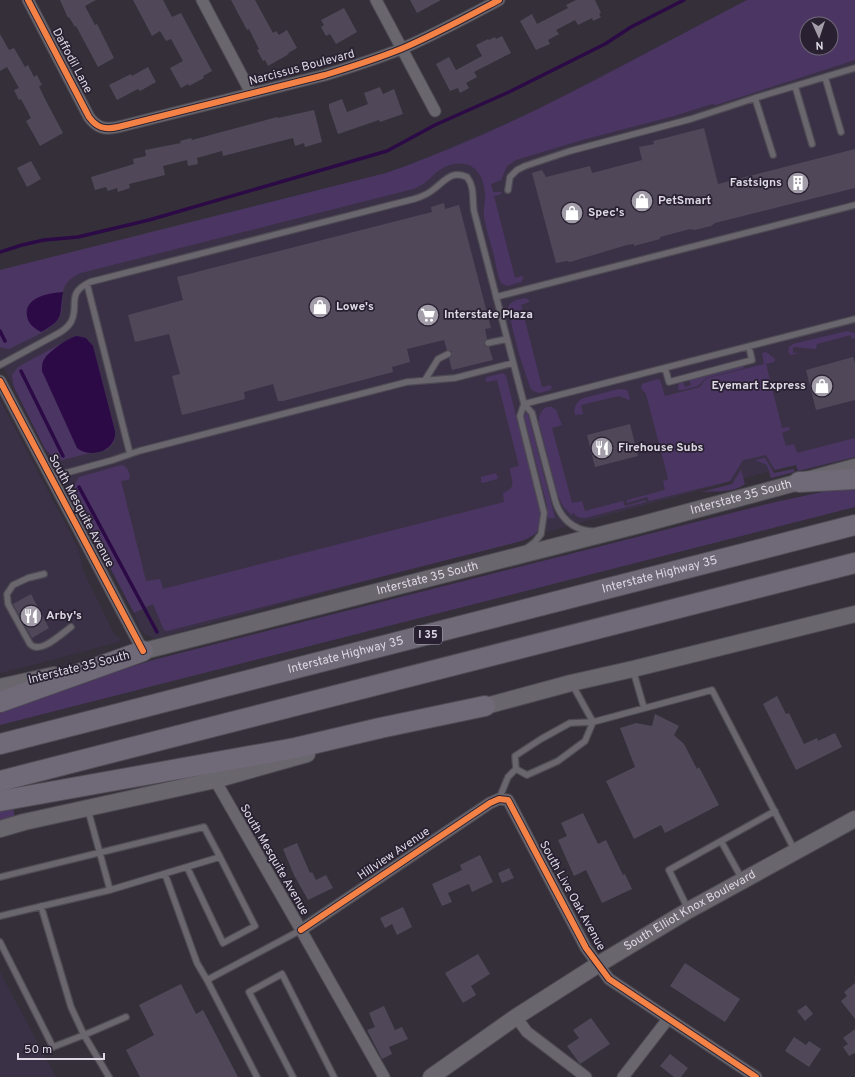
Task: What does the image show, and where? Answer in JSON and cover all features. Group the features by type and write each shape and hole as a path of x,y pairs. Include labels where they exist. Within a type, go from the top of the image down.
{"highway":[{"path":"799,482 855,479"},
{"name":"Interstate Highway 35","path":"0,744 855,525"},
{"path":"0,781 855,563"},
{"path":"0,702 143,651"},
{"path":"0,801 295,748 380,728 486,706"}],"main road":[{"name":"Interstate 35 South","path":"0,687 46,677 643,524 855,467"},
{"path":"0,829 24,822 215,780 572,683 633,670 855,614"},
{"name":"South Elliot Knox Boulevard","path":"431,1077 516,1017 599,964 689,910 795,852 853,823"}],"street":[{"name":"Daffodil Lane","path":"28,0 89,117 101,128"},
{"path":"202,0 251,93"},
{"path":"376,0 435,111"},
{"name":"Narcissus Boulevard","path":"101,128 107,129 118,127 340,70 402,48 499,0"},
{"name":"South Mesquite Avenue","path":"0,381 143,651"},
{"name":"South Mesquite Avenue","path":"215,780 302,930 384,1077"},
{"name":"Hillview Avenue","path":"302,930 490,803 499,799"},
{"name":"South Live Oak Avenue","path":"499,799 508,800 586,948 609,979 756,1077"},
{"path":"516,1017 527,1032 586,1077"},
{"path":"623,1077 668,1019"}],"lane":[{"path":"508,190 510,177 521,167 570,151 691,119 855,68"},
{"path":"825,77 841,132"},
{"path":"795,86 812,144"},
{"path":"755,98 773,155"},
{"path":"0,365 59,333 67,327 72,319 75,296 79,289 86,284 414,199 427,194 448,177 456,174 466,177 473,190 474,212 524,404 532,413 555,500 562,516 576,528 587,531 613,529 643,524"},
{"path":"496,297 855,206"},
{"path":"86,284 130,454"},
{"path":"524,404 855,320"},
{"path":"488,344 507,339"},
{"path":"665,368 669,382 752,360 749,347"},
{"path":"425,380 438,359 448,354"},
{"path":"51,477 130,454 407,382 454,378 513,363"},
{"path":"494,562 532,545 538,538 543,527 544,513 520,416 524,404"},
{"path":"44,574 28,578 13,585 7,594 8,604 33,647 42,647 70,627"},
{"path":"633,670 644,708"},
{"path":"572,683 593,722"},
{"path":"499,799 508,777 516,769 515,756 541,739 570,723 593,722 712,690 795,852"},
{"path":"516,769 527,775 558,761 585,741 593,722"},
{"path":"87,808 110,890"},
{"path":"689,910 669,870 775,811"},
{"path":"0,877 204,827 255,926 223,943 187,867"},
{"path":"721,841 743,881"},
{"path":"0,916 110,890 220,857"},
{"path":"165,874 197,963 257,1077"},
{"path":"41,906 71,1007 84,1035 109,1077"},
{"path":"207,980 302,930"},
{"path":"0,942 53,1047 126,1017"},
{"path":"293,1077 249,992 282,974 334,1077"}],"shaded area":[{"name":"Interstate Plaza","path":"747,0 855,0 855,448 157,638 153,638 145,634 141,630 134,613 45,449 0,361 0,270 386,173 411,164 528,114"},
{"path":"747,0 855,0 855,60 716,105 712,104 516,160 507,166 501,180 491,184 493,192 502,192 501,194 494,196 515,278 522,276 524,277 521,282 507,286 501,283 485,222 485,192 482,179 474,168 469,165 454,164 437,172 424,183 413,189 81,273 72,278 66,284 63,290 60,316 53,325 36,336 9,349 0,347 0,270 386,173 433,156 479,136 570,93"},
{"path":"63,292 60,316 54,324 41,332 30,324 27,316 27,310 29,304 33,300 45,295"},
{"path":"525,298 529,300 529,302 521,305 542,387 550,385 552,387 550,390 539,393 533,391 530,387 519,354 508,310 511,303"},
{"path":"847,331 855,333 855,338 852,339 851,335 817,344 816,349 793,347 793,353 799,353 791,355 788,352 789,347 793,344"},
{"path":"77,336 86,338 93,346 115,431 115,437 111,446 107,449 62,460 55,458 45,449 14,387 12,375 18,367"},
{"path":"77,336 86,338 93,346 115,431 112,444 102,451 95,453 89,453 77,448 42,371 43,363 47,355 55,348"},
{"path":"766,352 775,359 774,362 766,364 782,428 790,427 789,430 782,433 786,446 794,444 797,453 855,438 855,457 798,471 796,465 775,470 766,455 743,460 730,481 649,501 647,497 627,503 627,500 665,490 663,481 667,480 668,478 646,394 641,388 642,384 657,379 660,380 665,396 700,387 708,378 764,364 762,353"},
{"path":"743,366 744,368 706,378 698,386 682,390 679,390 678,388 679,383 683,382 685,387 691,385 689,380"},
{"path":"503,373 506,376 540,511 539,528 533,535 518,542 167,631 164,630 153,604 134,613 75,501 74,486 79,477 122,465 127,468 130,478 128,480 121,481 146,581 160,579 163,589 504,502 503,493 508,491 512,485 510,468 519,466 497,380 487,382 485,380 487,377"},
{"path":"619,389 627,390 630,398 629,400 619,396 581,405 583,414 575,415 575,407 582,399"},
{"path":"0,400 78,548 83,570 114,634 121,639 119,642 0,673"},
{"path":"547,407 552,407 556,410 562,425 552,428 572,503 582,501 585,511 623,501 625,506 646,500 646,502 585,518 578,517 573,513 571,515 563,506 558,496 539,423 540,414"},
{"path":"526,413 528,414 555,518 548,518 547,505 524,416"},
{"path":"765,458 774,473 794,469 794,472 771,478 767,465 755,460"},
{"path":"741,470 745,484 740,487 724,491 701,492 732,484"},
{"path":"496,473 497,479 483,483 481,482 481,477"},
{"path":"855,485 855,507 0,725 0,708 153,660 771,503"},
{"path":"13,805 15,820 0,823 0,808"},
{"path":"0,972 56,1077 0,1077"}],"building":[{"path":"60,0 96,0 85,6 95,25 97,24 114,58 98,67 76,26 75,27 69,17 68,18"},
{"path":"133,0 163,0 172,17 181,13 212,71 203,76 204,78 189,86 188,84 181,88 170,68 183,61 171,39 166,41 160,31 152,36"},
{"path":"231,0 255,0 273,33 276,31 279,35 287,30 297,48 268,66 265,60 263,61 249,29 247,30"},
{"path":"410,0 441,0 417,13"},
{"path":"576,0 595,0 601,13 599,14 601,17 593,21 592,18 578,25 575,20 556,30 559,34 548,40 550,44 536,50 520,21 532,14 537,24 568,8 566,5"},
{"path":"344,8 357,32 336,44 330,34 326,36 321,27 324,25 321,20"},
{"path":"0,34 9,50 14,48 25,67 28,65 34,77 37,75 42,85 39,86 63,133 40,146 26,121 31,118 21,99 19,100 14,90 19,88 7,67 0,71"},
{"path":"502,36 511,53 474,72 477,77 466,83 469,88 460,93 458,88 450,91 436,64 449,57 456,70 482,56 476,45 488,39 489,40 495,37 496,39"},
{"path":"148,67 156,82 140,91 138,89 117,100 109,85 131,74 132,76"},
{"path":"380,87 383,94 394,89 403,114 380,122 379,120 338,134 329,104 342,99 347,112 368,104 364,93"},
{"path":"314,110 322,142 305,147 304,143 295,146 293,138 223,156 222,151 197,158 198,164 188,166 187,160 163,166 165,175 129,184 130,188 118,192 117,188 108,191 106,187 95,190 91,177 134,164 133,159 146,156 145,150 181,143 180,141 191,138 192,140 277,117"},
{"path":"704,128 718,184 855,149 855,188 715,223 711,226 695,230 690,229 634,246 634,244 627,245 570,262 567,261 556,263 532,173 542,170 546,177 590,166 592,173 642,160 639,147 654,144 653,141"},
{"path":"31,161 41,179 27,187 17,168"},
{"name":"Lowe's","path":"444,203 445,209 459,205 491,328 485,329 487,339 484,341 484,344 486,347 489,347 493,360 452,370 449,358 452,356 452,352 447,350 444,340 407,349 410,362 392,367 393,372 283,401 278,401 273,384 244,392 245,399 182,415 172,376 180,374 169,334 135,342 128,315 183,300 177,277 432,212 431,207"},
{"path":"853,357 855,363 855,400 816,410 806,370"},
{"path":"630,424 638,456 595,467 587,435"},
{"name":"Arby's","path":"31,594 49,628 32,638 13,604"},
{"path":"777,696 786,714 789,713 804,744 817,738 818,741 835,733 842,747 796,770 763,704"},
{"path":"655,714 679,726 674,735 684,744 697,769 699,767 719,805 665,833 661,825 634,839 606,781 635,767 620,728 636,723 652,726"},
{"path":"583,813 598,844 606,840 623,875 625,874 632,889 602,903 586,870 574,876 558,840 567,836 561,823"},
{"path":"297,843 310,873 312,872 316,880 326,875 333,888 308,900 294,875 283,849"},
{"path":"480,855 493,882 472,892 469,884 448,893 452,902 442,906 432,884 462,870 460,865"},
{"path":"509,868 514,878 502,883 498,873"},
{"path":"403,907 412,927 397,935 392,924 385,928 380,918"},
{"path":"478,954 490,974 471,986 476,995 463,1003 445,973"},
{"path":"685,963 740,999 725,1022 670,986"},
{"path":"855,983 855,1019 841,1001 847,996 844,992"},
{"path":"181,984 196,1014 203,1010 238,1077 140,1077 126,1050 154,1035 139,1005"},
{"path":"806,1005 813,1014 805,1021 797,1011"},
{"path":"384,1006 395,1030 402,1027 408,1039 389,1047 392,1054 382,1059 367,1030 375,1027 369,1013"},
{"path":"591,1018 610,1044 580,1064 567,1046 579,1038 573,1030"},
{"path":"855,1029 855,1054 854,1053 849,1056 843,1047 848,1044 843,1038"},
{"path":"794,1037 806,1045 809,1041 821,1049 809,1067 785,1051"},
{"path":"670,1054 688,1068 681,1077 674,1077 660,1066"}],"waterway":[{"path":"0,252 44,240 78,237 149,220 387,151 435,125 509,92 605,44 631,27 684,0"},
{"path":"0,331 5,341"},
{"path":"21,371 63,456"},
{"path":"79,487 157,632"}],"cycle path":[{"path":"28,0 89,117 95,124 105,128 118,127 325,75 354,66 413,44 499,0"},
{"path":"0,381 143,651"},
{"path":"301,930 490,803 499,799 508,800 586,948 609,979 756,1077"}],"place":[{"name":"Fastsigns","path":"798,183"},
{"name":"PetSmart","path":"642,201"},
{"name":"Spec's","path":"572,213"},
{"name":"Lowe's","path":"320,307"},
{"name":"Interstate Plaza","path":"428,315"},
{"name":"Eyemart Express","path":"822,386"},
{"name":"Firehouse Subs","path":"602,448"},
{"name":"Arby's","path":"31,616"}]}
